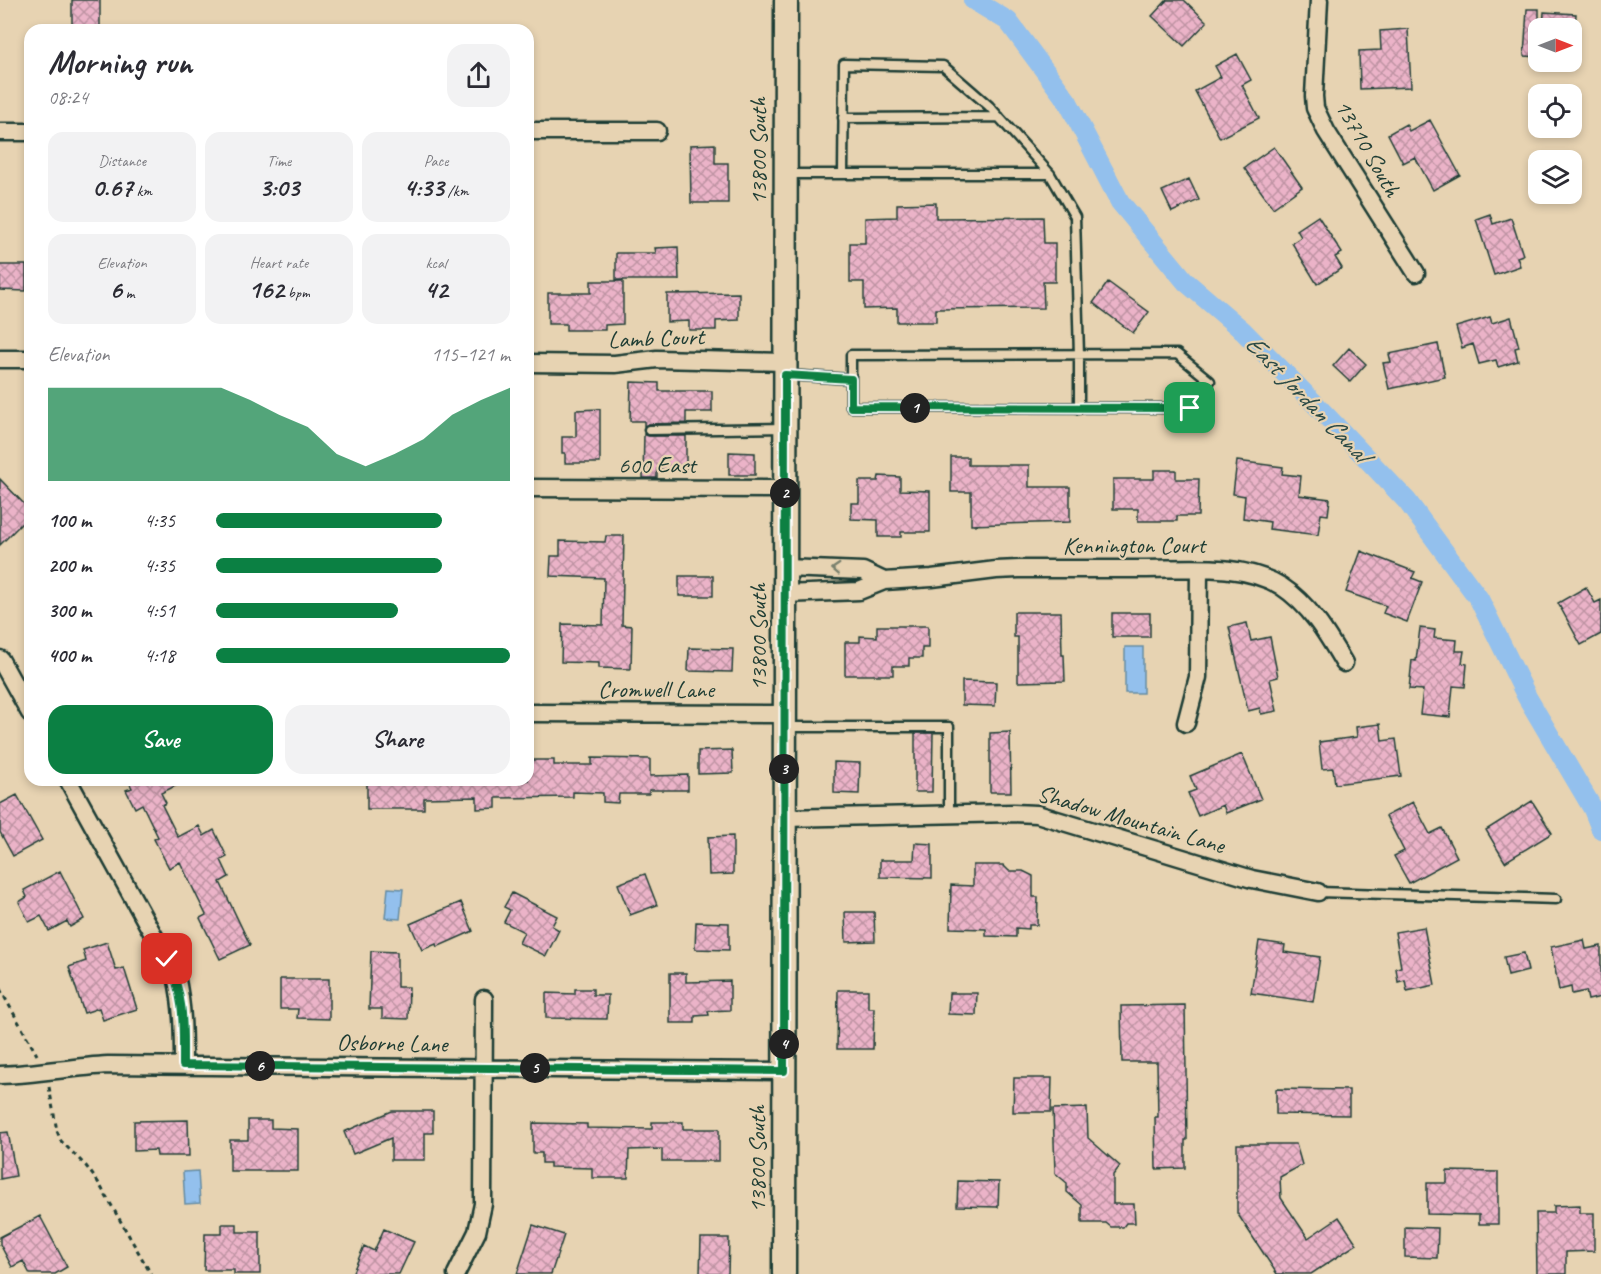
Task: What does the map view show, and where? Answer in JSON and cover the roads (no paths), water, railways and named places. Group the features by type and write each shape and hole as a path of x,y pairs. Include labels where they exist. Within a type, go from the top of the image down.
{"main road":[{"name":"13800 South","path":"784,1274 786,0"}],"street":[{"name":"13710 South","path":"1318,0 1314,84 1316,108 1326,131 1416,273"},
{"path":"534,131 657,131"},
{"path":"0,132 24,132"},
{"path":"0,359 24,359"},
{"name":"Lamb Court","path":"534,363 615,364 657,359 785,368"},
{"name":"600 East","path":"534,488 785,489"},
{"name":"Kennington Court","path":"785,568 863,571 884,581"},
{"name":"Kennington Court","path":"784,594 859,591 884,581 1019,569 1199,569 1244,572 1264,577 1299,600 1314,615 1344,663"},
{"path":"1186,723 1198,677 1199,569"},
{"path":"0,659 24,702"},
{"name":"Cromwell Lane","path":"534,712 784,720"},
{"path":"71,786 176,976 183,1014 183,1065"},
{"name":"Shadow Mountain Lane","path":"784,818 1037,814 1252,879 1318,892"},
{"path":"456,1274 477,1232 483,1204 484,999"},
{"name":"Osborne Lane","path":"0,1075 108,1065 784,1071"}],"lane":[{"path":"843,174 844,64 943,66 989,106 1050,174 1075,217 1079,409"},
{"path":"843,118 999,117"},
{"path":"785,174 1050,174"},
{"path":"1177,354 1210,381 1190,408 851,407 851,355 1079,355 1177,354"},
{"path":"785,368 851,379"},
{"path":"649,430 785,428"},
{"path":"784,720 949,727 949,814"},
{"path":"1318,892 1556,899"}],"water":[{"path":"1125,647 1143,647 1143,693 1125,693"},
{"path":"388,888 403,889 400,919 385,918"},
{"path":"198,1171 200,1203 185,1204 183,1172"}],"waterway":[{"name":"East Jordan Canal","path":"973,0 1008,21 1068,102 1120,202 1186,282 1242,330 1407,501 1479,599 1527,697 1593,809 1601,829"}]}
